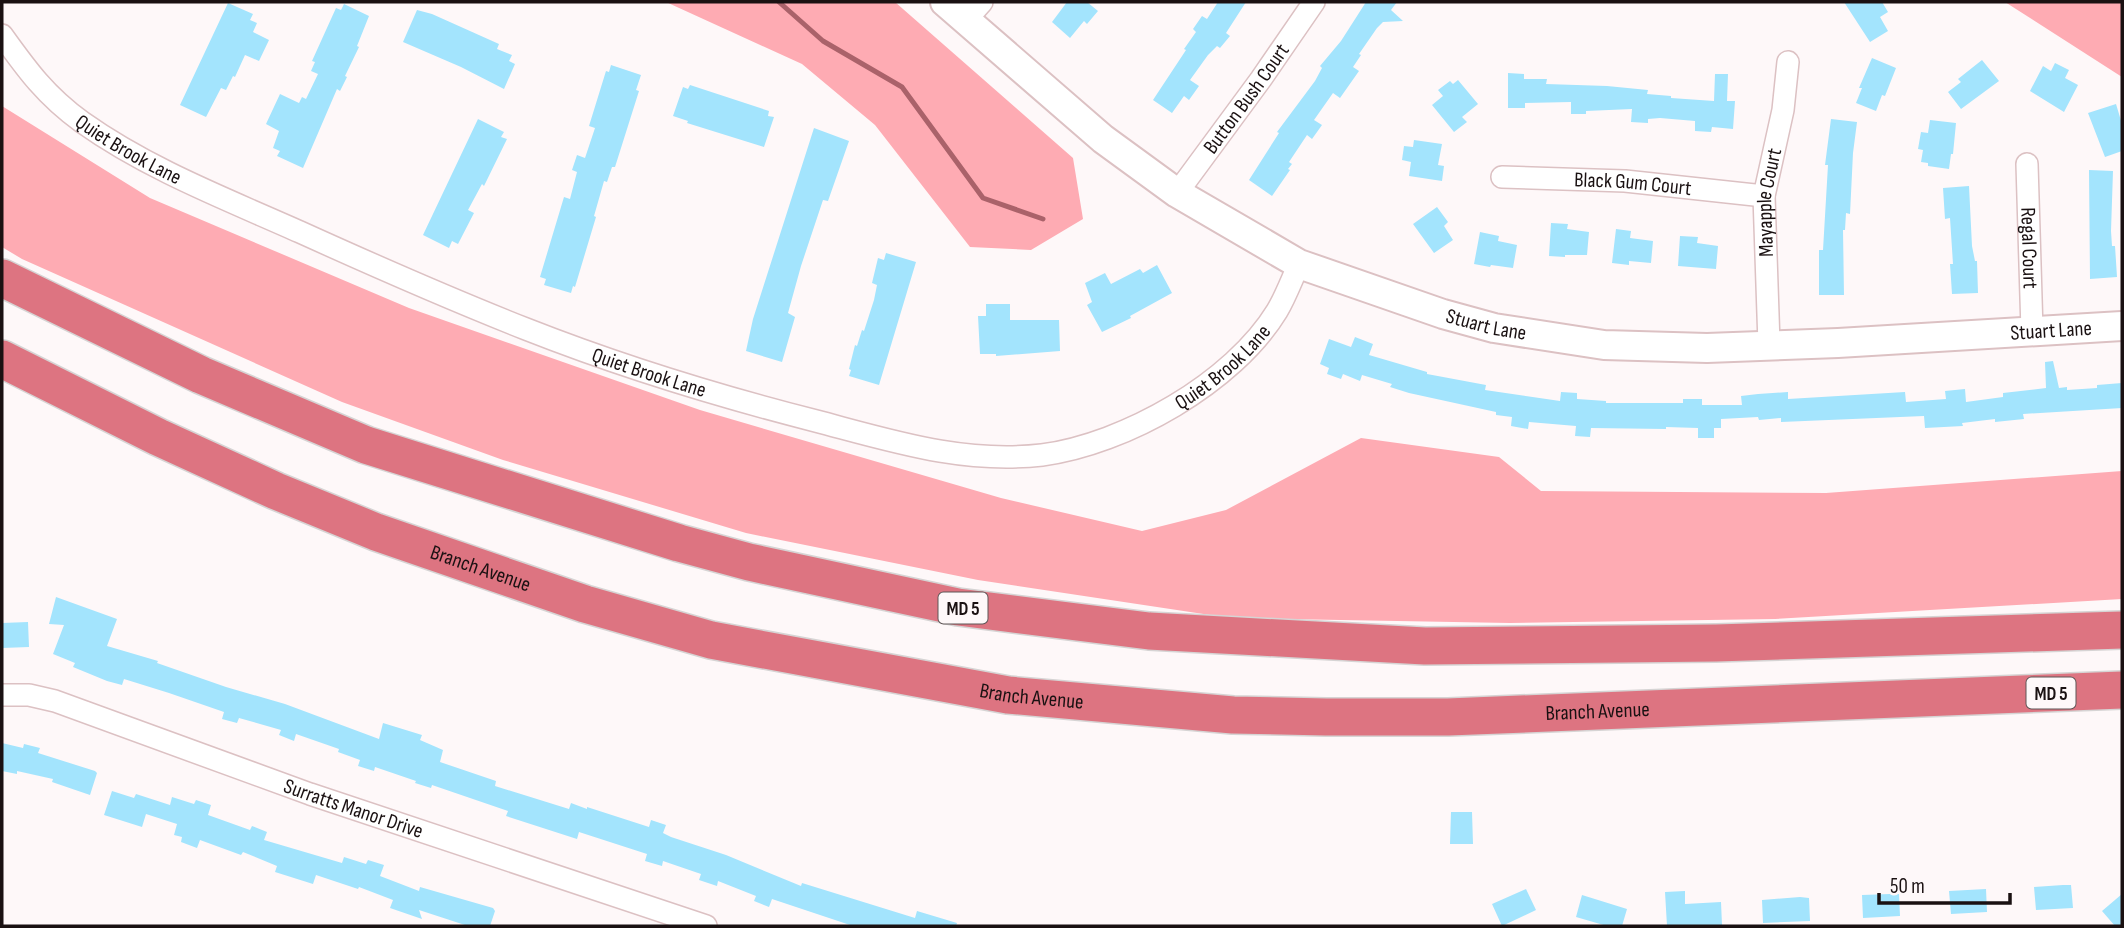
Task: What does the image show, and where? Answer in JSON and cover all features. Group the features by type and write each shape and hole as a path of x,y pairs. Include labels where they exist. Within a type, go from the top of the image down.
{"highway":[{"name":"MD 5","path":"2,278 201,375 366,445 678,543 749,562 958,607 1149,631 1425,646 1716,643 2122,630"},
{"name":"Branch Avenue","path":"2,359 158,437 276,491 376,532 471,566 585,604 711,640 1008,695 1233,715 1448,717 2122,690"}],"street":[{"name":"Button Bush Court","path":"1177,193 1314,2"},
{"name":"Stuart Lane","path":"964,8 1103,139 1177,193 1299,264 1443,314 1494,328 1604,345 1707,348 2122,326"},
{"name":"Quiet Brook Lane","path":"2,35 47,94 84,123 162,170 380,268 529,330 645,372 779,412 909,446 955,455 1002,458 1046,454 1092,443 1135,427 1174,408 1251,345 1276,312 1299,264"},
{"name":"Mayapple Court","path":"1769,344 1764,196 1783,110 1788,62"},
{"name":"Regal Court","path":"2027,164 2032,331"},
{"name":"Black Gum Court","path":"1502,177 1625,181 1764,196"},
{"name":"Surratts Manor Drive","path":"2,695 29,695 55,701 310,794 706,926"}],"shaded area":[{"path":"666,2 895,2 1073,158 1083,219 1031,250 970,247 875,125 802,64"},
{"path":"2005,2 2122,2 2122,77"},
{"path":"2,106 150,198 409,308 700,410 1001,498 1142,531 1226,510 1361,438 1499,457 1541,491 1826,493 2122,471 2122,599 1775,619 1510,623 1230,618 978,580 746,533 503,460 342,402 22,259 2,247"}],"building":[{"path":"1067,2 1087,2 1098,11 1087,24 1084,21 1070,38 1052,22"},
{"path":"1218,2 1246,2 1226,33 1230,36 1220,48 1217,46 1208,55 1190,80 1199,86 1189,100 1184,96 1172,113 1153,100 1186,50 1184,49 1196,32 1193,29 1202,16 1207,19"},
{"path":"1366,2 1397,2 1391,10 1403,21 1383,22 1377,28 1353,67 1359,71 1340,98 1333,93 1314,120 1322,125 1312,139 1307,135 1289,162 1292,164 1288,169 1290,170 1272,196 1249,180 1279,133 1277,132 1315,81 1322,68 1320,66 1341,41"},
{"path":"1844,2 1882,2 1888,12 1880,17 1888,31 1870,42"},
{"path":"228,3 253,14 250,20 257,23 253,32 269,40 259,61 245,55 235,77 233,76 226,90 221,88 206,117 180,105"},
{"path":"344,4 369,16 357,46 359,47 345,76 347,77 340,91 337,89 303,168 277,156 280,151 273,148 279,131 266,124 280,94 299,103 302,97 306,99 318,74 311,71 315,62 312,61 336,8 341,10"},
{"path":"417,10 499,44 497,49 512,55 509,61 515,64 504,89 403,42"},
{"path":"1872,58 1896,68 1876,111 1856,103 1862,88 1859,88"},
{"path":"1982,60 1999,81 1961,109 1948,92 1961,82 1958,79"},
{"path":"2055,63 2069,70 2065,78 2078,85 2064,112 2030,91 2043,66 2051,71"},
{"path":"611,65 641,75 636,90 639,91 615,167 612,167 607,182 604,181 594,216 596,217 571,293 544,285 546,279 540,277 564,197 570,199 577,172 572,170 577,155 585,158 595,128 589,126 606,71 609,72"},
{"path":"1508,73 1524,74 1524,79 1547,79 1546,84 1648,90 1647,94 1714,101 1715,74 1728,74 1727,101 1735,101 1733,129 1712,127 1711,132 1695,131 1695,121 1660,118 1648,119 1648,123 1631,122 1632,109 1571,114 1571,102 1525,103 1525,108 1508,108"},
{"path":"1458,80 1478,104 1462,117 1467,122 1454,132 1432,105 1443,96 1438,90 1450,81 1453,84"},
{"path":"690,85 769,111 768,116 774,117 764,147 687,123 688,121 673,116 683,87 688,89"},
{"path":"2116,104 2122,124 2122,151 2105,157 2088,113"},
{"path":"478,119 504,132 501,137 507,139 484,186 482,184 468,210 474,213 458,244 452,241 449,248 423,235"},
{"path":"1831,119 1857,122 1850,214 1846,213 1843,230 1844,295 1819,295 1819,250 1823,250 1828,165 1825,165"},
{"path":"1930,120 1956,123 1949,169 1928,166 1928,163 1921,162 1923,150 1918,149 1921,132 1928,133"},
{"path":"814,128 849,141 828,201 823,200 801,266 788,313 795,317 782,362 746,351 753,319"},
{"path":"1414,140 1442,144 1438,165 1444,166 1442,181 1409,176 1411,162 1402,160 1404,146 1413,147"},
{"path":"2089,170 2113,171 2111,231 2117,277 2090,279"},
{"path":"1969,186 1978,293 1952,294 1950,218 1945,219 1943,188"},
{"path":"1437,207 1448,222 1444,226 1453,240 1434,253 1413,224"},
{"path":"1551,223 1568,224 1567,229 1589,232 1587,255 1549,256"},
{"path":"1616,229 1631,231 1630,238 1653,241 1651,263 1612,263"},
{"path":"1480,232 1499,236 1498,241 1517,245 1513,268 1474,264"},
{"path":"1680,236 1698,237 1697,243 1718,246 1716,269 1678,266"},
{"path":"886,253 916,262 879,385 849,376 849,369 855,345 857,346 862,330 864,331 874,300 877,285 872,283 878,258 884,260"},
{"path":"1157,265 1172,293 1102,332 1087,305 1092,302 1085,283 1105,273 1111,284 1140,269 1143,273"},
{"path":"986,304 1010,304 1010,320 1059,320 1060,351 996,356 980,354 978,316 986,316"},
{"path":"1355,337 1373,344 1369,355 1427,374 1486,385 1485,390 1560,401 1561,392 1577,393 1577,399 1606,403 1683,403 1683,399 1702,399 1702,405 1742,405 1741,396 1758,394 1788,392 1788,399 1905,392 1906,402 1946,399 1945,391 1965,389 1966,402 2003,397 2003,393 2046,388 2045,362 2053,361 2059,388 2097,388 2097,385 2122,383 2122,408 2023,414 2024,419 1995,422 1995,419 1962,423 1963,426 1925,428 1924,416 1781,422 1781,418 1759,420 1758,417 1721,419 1721,428 1714,428 1714,438 1698,438 1698,428 1666,427 1591,428 1590,437 1575,436 1576,426 1529,422 1528,429 1511,426 1512,417 1496,415 1496,412 1409,393 1390,387 1392,384 1362,375 1360,381 1343,374 1341,379 1327,374 1329,368 1320,364 1329,339 1351,347"},
{"path":"56,597 117,619 107,646 158,661 157,663 226,687 285,704 379,739 383,723 422,735 420,740 443,750 440,762 496,781 495,786 569,809 571,803 587,807 649,827 651,820 666,825 663,833 671,837 726,855 801,886 802,883 915,918 917,911 957,923 956,926 853,926 772,899 769,907 754,901 756,896 718,881 717,886 699,880 701,874 663,861 662,866 645,861 647,854 579,832 577,839 506,816 508,811 432,785 431,788 415,783 416,781 375,767 374,771 358,766 360,760 338,752 339,749 296,734 294,741 279,735 281,730 239,718 237,723 222,719 224,712 169,693 124,679 122,685 107,681 73,667 75,663 53,654 64,625 49,624"},
{"path":"28,622 29,647 2,648 2,623"},
{"path":"2,743 23,748 24,744 40,748 38,753 95,771 97,773 90,795 52,782 53,779 17,771 17,774 2,771"},
{"path":"112,791 134,798 136,794 170,805 172,797 194,804 196,800 211,805 208,815 250,830 252,826 267,832 264,840 342,863 344,857 366,864 368,860 384,865 380,876 419,891 420,887 493,908 495,911 490,926 468,926 419,910 422,919 390,908 393,900 359,887 358,889 316,875 313,884 275,872 277,866 243,852 241,855 200,840 197,848 181,842 182,837 174,835 177,824 146,814 142,827 104,815"},
{"path":"1451,812 1472,812 1473,844 1450,844"},
{"path":"2071,885 2073,908 2036,910 2034,887"},
{"path":"1526,889 1536,910 1502,926 1492,904"},
{"path":"1986,889 1987,912 1951,914 1949,891"},
{"path":"1685,891 1685,904 1721,902 1722,925 1667,926 1665,892"},
{"path":"1899,894 1900,916 1863,918 1862,895"},
{"path":"2122,894 2122,926 2115,926 2102,911"},
{"path":"1582,895 1627,909 1622,926 1607,926 1576,917"},
{"path":"1809,898 1810,921 1763,923 1762,900"}],"waterway":[{"path":"779,2 823,41 902,87 983,198 1043,219"}]}
